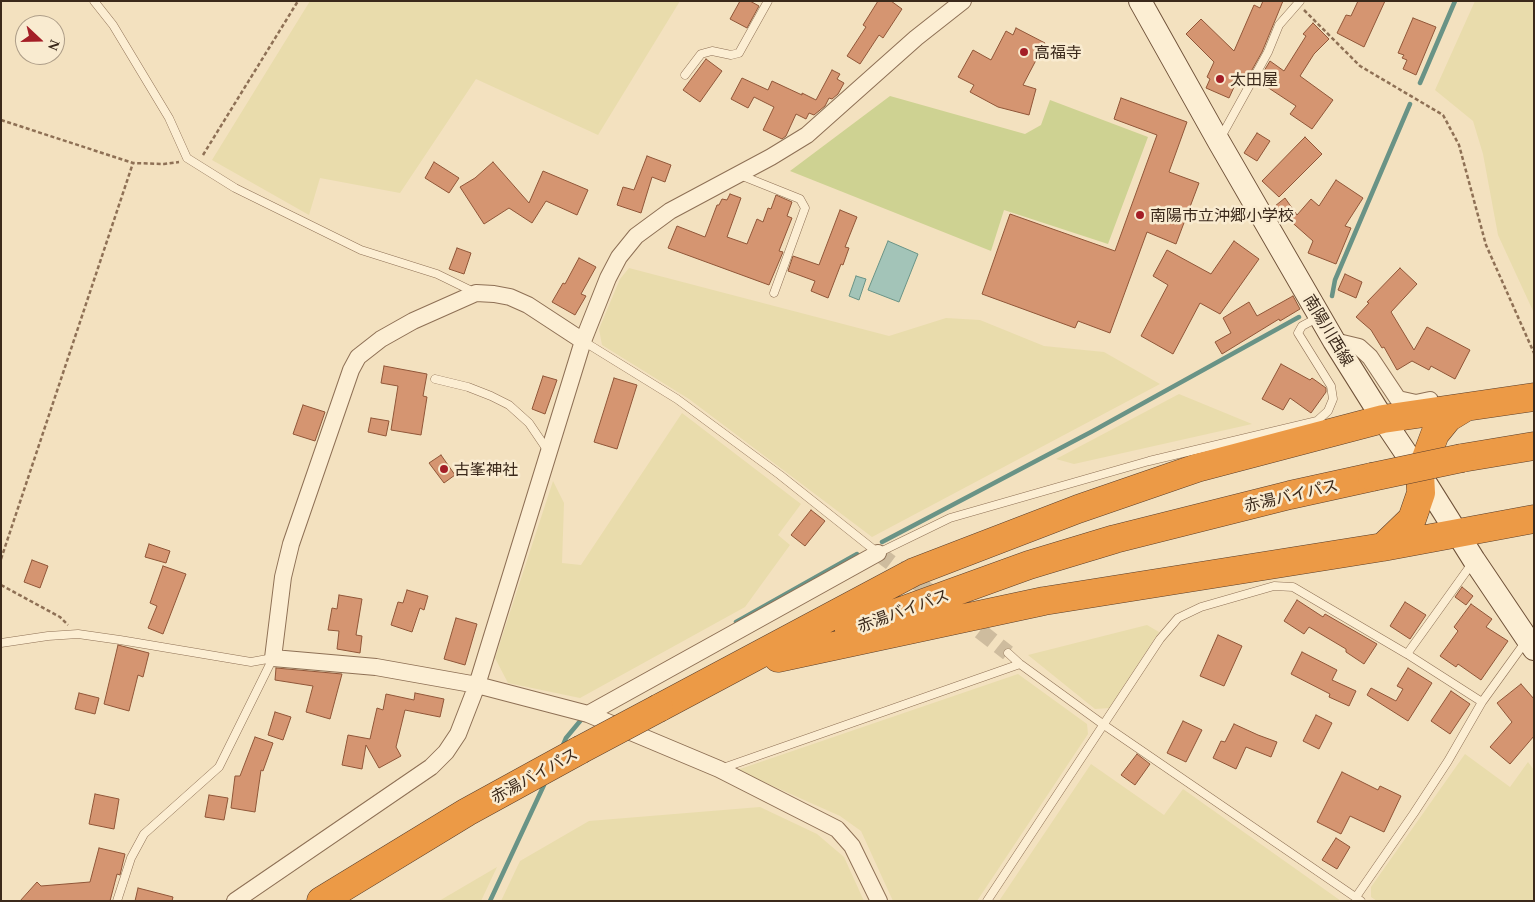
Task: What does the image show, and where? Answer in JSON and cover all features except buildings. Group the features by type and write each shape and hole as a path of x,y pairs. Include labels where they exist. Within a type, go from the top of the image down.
{"highway":[{"path":"658,708 914,572 1078,509 1197,468 1383,419 1467,405 1534,397"},
{"path":"1383,547 1412,519 1421,494 1420,474 1435,434 1448,418 1467,405"},
{"name":"赤湯バイパス","path":"321,901 467,812 658,708 888,615 1029,565 1106,542 1290,495 1462,458 1534,446"},
{"path":"778,658 1044,601 1383,547 1534,519"}],"main road":[{"name":"南陽川西線","path":"1140,1 1334,341 1530,644"}],"street":[{"path":"235,901 431,767 446,752 458,734 477,685 583,341 608,278 619,257 636,236 670,211 807,135 916,38 963,1"},
{"path":"583,341 528,305 502,296 476,292 413,321 381,339 358,357 351,370 291,544 283,577 273,658 376,667 477,685 588,714 719,770 836,829 852,846 879,901"},
{"path":"1334,341 1360,347 1370,357 1398,399 1416,403 1534,384"},
{"path":"588,714 878,552"}],"lane":[{"path":"94,1 112,24 169,118 187,158 235,188 361,250 438,274 476,292"},
{"path":"685,75 701,54 712,51 731,55 739,53 768,1"},
{"path":"1219,142 1268,52 1279,25 1299,2"},
{"path":"738,174 800,198 805,208 774,293"},
{"path":"583,341 677,399 780,475 878,552 958,515 1149,461 1317,421 1328,411 1333,398 1331,386 1298,333 1302,326 1320,316"},
{"path":"436,378 468,387 509,405 529,423 549,452"},
{"path":"1407,654 1474,560"},
{"path":"987,901 1160,639 1178,618 1201,607 1274,586 1293,587 1407,654 1482,702"},
{"path":"1,643 78,634 251,662 273,658"},
{"path":"1008,653 1020,664 1104,725 1358,899 1448,761 1482,702 1530,644"},
{"path":"117,901 131,858 144,834 219,767 273,658"},
{"path":"719,770 1020,664"}],"path":[{"path":"197,165 298,1"},
{"path":"1299,2 1360,66 1443,115 1459,144 1486,245 1534,353"},
{"path":"1,120 133,164 164,164 180,162 187,158"},
{"path":"1,559 133,164"},
{"path":"1,585 60,617 78,634"}],"shaded area":[{"path":"310,1 680,1 598,135 476,79 400,193 320,178 309,215 212,160"},
{"path":"1475,1 1534,1 1534,313 1498,235 1483,154 1473,121 1435,90"},
{"path":"629,268 889,336 946,318 980,320 1044,346 1104,352 1160,384 872,537 689,399 602,345 599,329 620,279"},
{"path":"1179,394 1252,424 1074,464 1056,459"},
{"path":"682,413 801,504 778,535 790,545 745,607 580,698 508,683 495,658 553,481 564,503 562,563 581,565"},
{"path":"1147,625 1159,632 1109,708 1095,709 1028,655"},
{"path":"1018,674 1087,724 1088,734 977,901 893,901 861,831 840,816 737,770"},
{"path":"1465,754 1510,787 1528,762 1534,770 1534,901 1377,901 1371,897 1371,887"},
{"path":"1091,764 1164,815 1183,789 1341,901 999,901"},
{"path":"760,807 817,834 844,857 864,901 501,901 520,861 589,821"},
{"path":"497,867 481,901 439,901"}],"green space":[{"path":"890,96 1025,134 1041,125 1050,100 1148,137 1108,244 1004,210 991,251 790,171"}],"water":[{"path":"888,241 918,254 899,302 868,290"},
{"path":"856,276 866,279 859,300 849,296"}],"waterway":[{"path":"1420,83 1455,1"},
{"path":"1332,296 1335,280 1410,104"},
{"path":"882,542 1091,432 1299,317"},
{"path":"736,622 857,554"},
{"path":"563,745 566,738 581,720"},
{"path":"490,901 544,785"}],"tunnel":[{"path":"878,553 942,601"},
{"path":"961,616 1008,653"}],"place":[{"name":"高福寺","path":"1024,52"},
{"name":"太田屋","path":"1220,79"},
{"name":"南陽市立沖郷小学校","path":"1140,215"},
{"name":"古峯神社","path":"444,469"}]}
